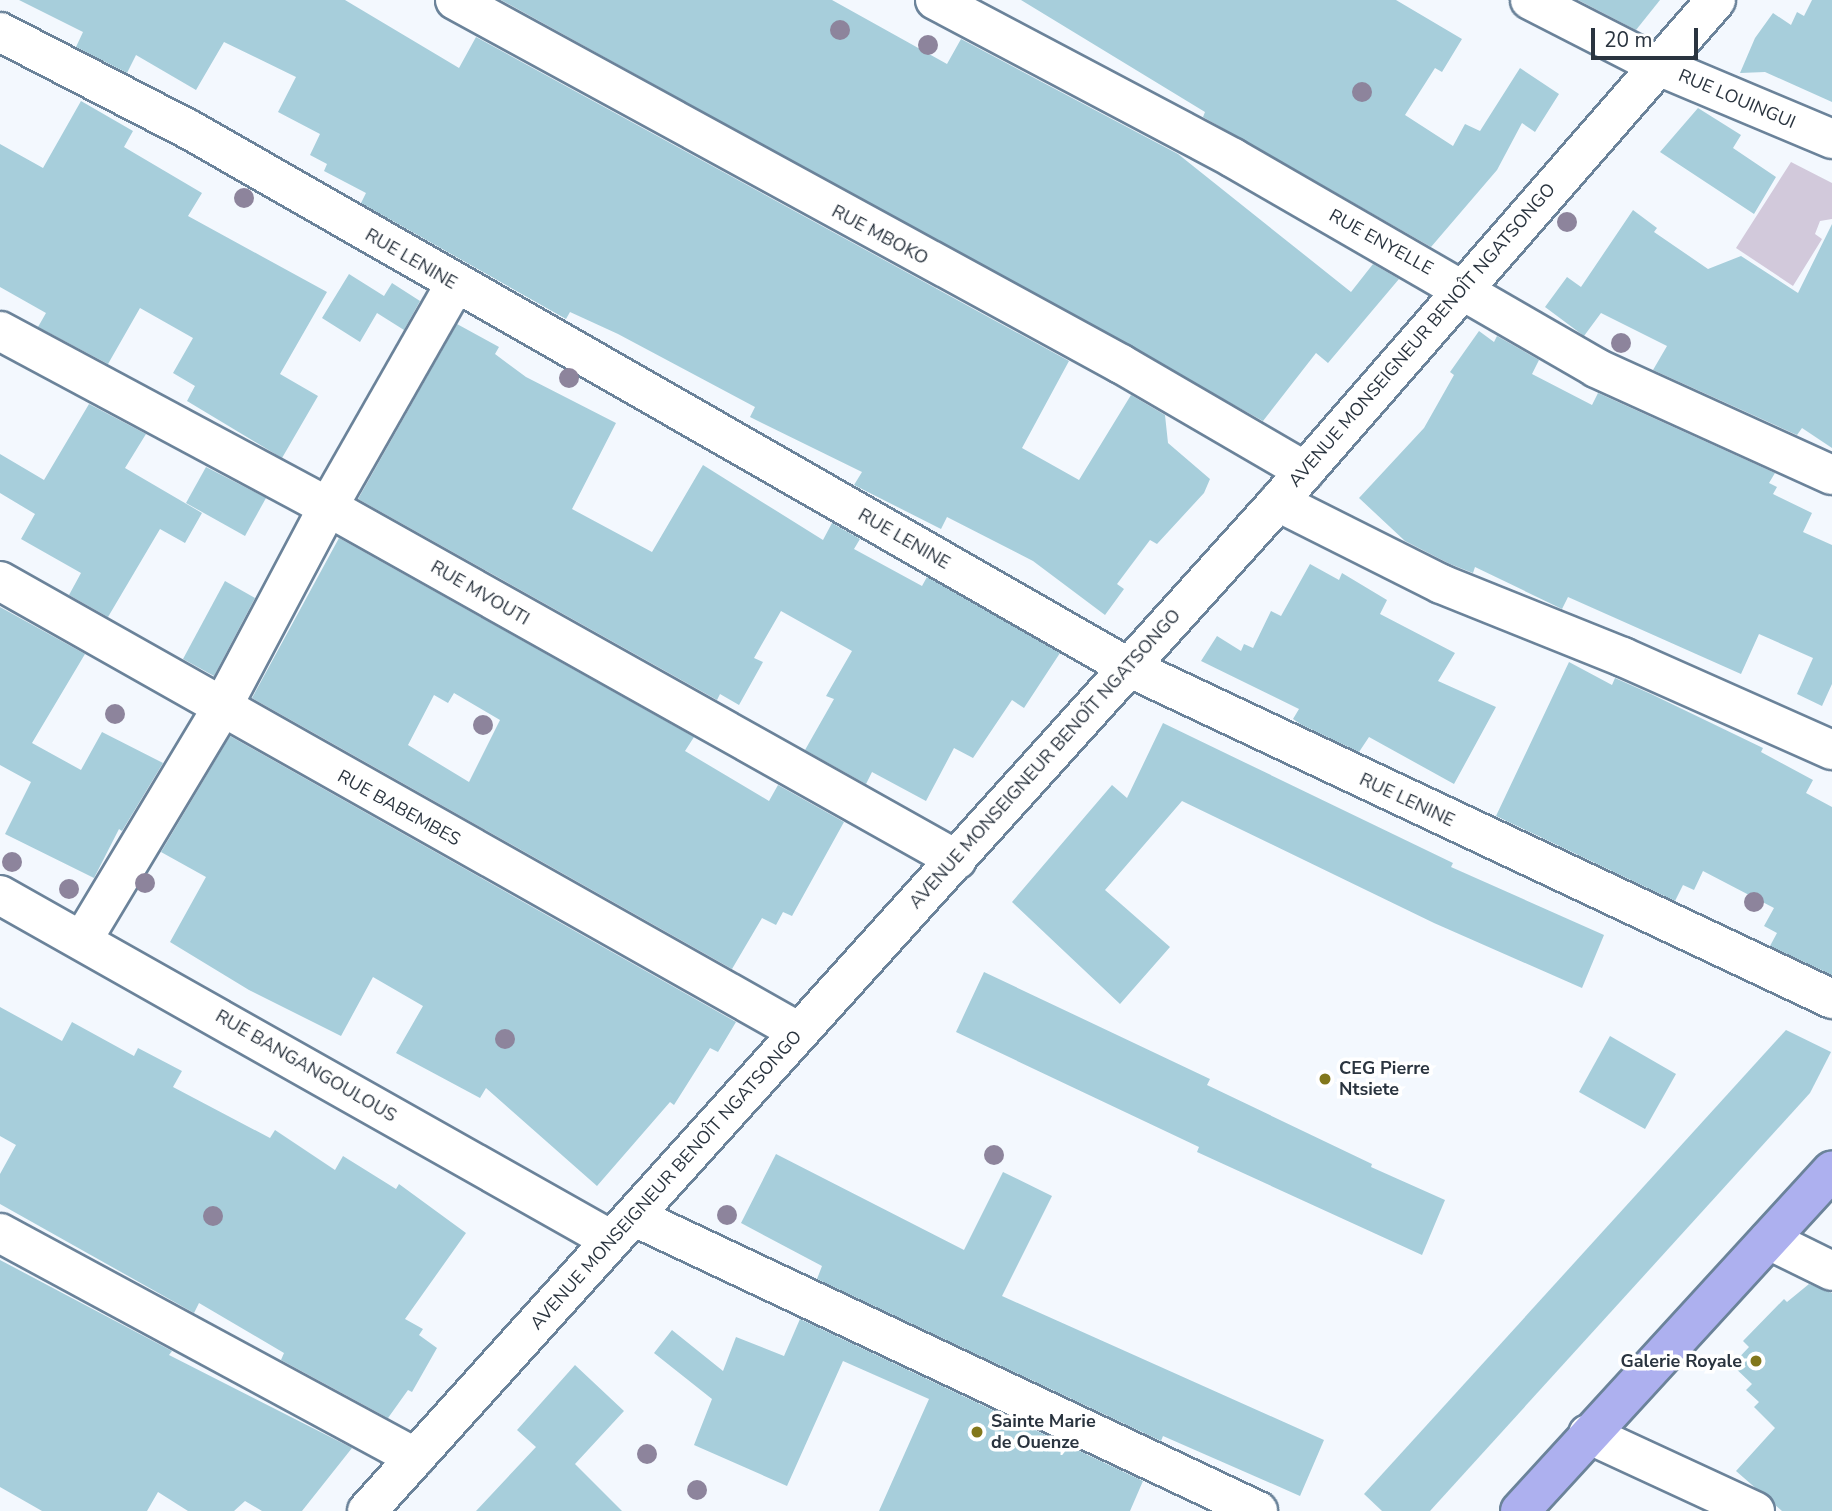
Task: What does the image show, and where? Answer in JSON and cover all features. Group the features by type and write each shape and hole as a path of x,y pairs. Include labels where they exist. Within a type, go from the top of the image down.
{"main road":[{"path":"1520,1511 1832,1170"}],"street":[{"name":"RUE MBOKO","path":"454,0 1121,364 1306,471"},
{"name":"RUE ENYELLE","path":"935,0 1233,158 1465,289 1596,368 1832,475"},
{"name":"RUE LOUINGUI","path":"1530,0 1661,67 1832,139"},
{"name":"AVENUE MONSEIGNEUR BENOÎT NGATSONGO","path":"367,1511 957,860 1126,666 1306,471 1557,179 1661,67 1716,0"},
{"name":"RUE LENINE","path":"0,32 190,130 1126,666 1832,999"},
{"path":"83,939 221,709 328,507 455,284"},
{"name":"RUE MVOUTI","path":"0,331 328,507 957,860"},
{"path":"1278,502 1441,584 1623,657 1832,750"},
{"name":"RUE BABEMBES","path":"0,581 221,709 799,1032"},
{"name":"RUE BANGANGOULOUS","path":"0,895 623,1228 1258,1511"},
{"path":"0,1233 415,1457"},
{"path":"1769,1240 1832,1271"},
{"path":"1588,1434 1755,1511"}],"shaded area":[{"path":"1791,162 1832,183 1832,219 1820,221 1815,234 1822,239 1793,286 1736,248"}],"building":[{"path":"19,0 345,0 459,68 476,37 1069,361 1022,448 1079,480 1131,395 1165,415 1168,443 1210,479 1204,493 1157,544 1150,540 1117,584 1124,589 1105,615 1033,561 947,517 941,529 854,485 862,472 750,417 755,407 618,334 570,312 566,319 361,203 366,193 324,171 327,164 310,155 320,134 278,112 296,77 224,42 196,90 136,55 127,73 76,47 83,32"},
{"path":"501,0 832,0 947,64 961,39 1178,154 1351,292 1373,264 1399,279 1328,363 1316,353 1263,421"},
{"path":"1021,0 1396,0 1462,39 1442,72 1435,68 1405,115 1453,146 1465,124 1480,131 1520,68 1559,94 1535,132 1522,123 1497,170 1431,247 1203,117 1205,112"},
{"path":"1578,0 1660,0 1636,30"},
{"path":"1812,0 1832,0 1832,102 1765,72 1740,73 1755,38 1773,13 1791,25 1797,12 1804,16"},
{"path":"81,101 133,131 124,147 202,193 188,216 327,292 280,374 318,396 282,458 187,401 195,386 173,373 193,338 140,308 108,364 38,327 46,313 0,287 0,144 43,168"},
{"path":"1698,108 1741,135 1733,148 1776,177 1754,214 1660,152"},
{"path":"1633,210 1657,228 1654,232 1708,269 1741,256 1798,293 1832,224 1832,448 1802,428 1797,435 1653,370 1667,346 1601,313 1584,336 1545,307 1567,277 1581,287"},
{"path":"349,274 384,296 392,283 420,301 404,330 377,313 360,342 322,318"},
{"path":"457,324 499,347 495,354 526,377 616,423 572,509 652,552 703,465 823,540 832,523 860,539 854,549 922,586 927,577 1060,653 1024,708 1012,700 973,758 954,748 926,801 872,772 866,784 805,750 834,699 826,696 852,651 781,611 754,658 763,662 739,705 720,694 717,700 358,499"},
{"path":"1479,331 1494,342 1497,336 1539,360 1532,374 1592,405 1598,393 1775,473 1769,483 1777,487 1773,494 1812,513 1803,532 1832,545 1832,684 1822,706 1797,694 1813,658 1759,634 1741,674 1568,597 1562,609 1475,567 1473,573 1450,564 1405,541 1359,498 1424,428 1454,375 1450,372"},
{"path":"89,404 146,434 125,468 202,513 185,543 160,529 108,617 69,595 81,573 21,539 35,514 0,493 0,454 44,480"},
{"path":"206,467 266,498 245,536 186,503"},
{"path":"339,538 694,737 685,751 769,801 778,785 844,822 792,916 783,912 776,925 762,918 732,969 252,698","holes":["454,693 500,720 469,782 408,745 434,695 448,703"]},
{"path":"1310,564 1339,580 1342,573 1387,600 1380,614 1455,653 1438,681 1496,707 1454,784 1369,737 1359,752 1302,725 1293,719 1299,709 1201,661 1217,636 1241,651 1244,644 1253,648 1271,611 1281,616"},
{"path":"225,581 255,598 214,676 183,659"},
{"path":"0,607 85,654 32,743 81,770 102,732 163,763 122,831 119,829 94,878 5,834 31,782 0,765"},
{"path":"1569,662 1612,685 1615,678 1763,748 1761,752 1813,780 1806,793 1832,807 1832,975 1770,946 1777,933 1764,926 1774,908 1703,871 1694,890 1683,885 1675,901 1496,816"},
{"path":"1163,723 1453,863 1451,867 1604,935 1582,988 1434,923 1182,801 1105,890 1170,947 1120,1004 1012,902 1112,785 1127,798"},
{"path":"230,736 736,1022 718,1052 710,1048 674,1105 670,1102 597,1186 486,1088 480,1098 396,1053 423,1006 373,977 341,1036 249,990 170,942 206,877 161,852"},
{"path":"984,972 1210,1079 1207,1085 1372,1164 1371,1167 1445,1200 1422,1255 1197,1152 1199,1147 956,1032"},
{"path":"0,1007 62,1041 72,1022 134,1056 138,1048 182,1071 173,1087 270,1138 275,1130 335,1170 343,1156 396,1189 399,1184 466,1233 405,1319 423,1329 419,1335 437,1348 412,1392 408,1390 388,1418 281,1360 284,1353 199,1303 194,1313 0,1204 0,1174 16,1145 0,1136"},
{"path":"1786,1030 1831,1052 1810,1093 1430,1511 1382,1511 1364,1494"},
{"path":"1610,1036 1676,1074 1645,1129 1579,1092"},
{"path":"776,1154 964,1250 1003,1172 1052,1196 1002,1296 1324,1440 1300,1496 1163,1436 1161,1441 817,1279 822,1266 741,1223"},
{"path":"0,1260 172,1351 169,1355 352,1448 302,1511 262,1511 245,1501 234,1511 188,1511 158,1492 147,1511 42,1511 0,1487"},
{"path":"1809,1284 1832,1293 1832,1511 1782,1511 1736,1471 1775,1428 1754,1407 1759,1402 1746,1390 1752,1384 1732,1365 1749,1347 1743,1341 1784,1299 1787,1302"},
{"path":"800,1319 1143,1481 1130,1511 879,1511 929,1399 843,1361 787,1486 694,1445 712,1399 654,1353 672,1330 723,1371 736,1337 784,1356"},
{"path":"575,1365 624,1411 575,1464 622,1511 476,1511 536,1447 517,1430"}],"place":[{"name":"CEG Pierre Ntsiete","path":"1325,1079"},
{"name":"Galerie Royale","path":"1756,1361"},
{"name":"Sainte Marie de Ouenze","path":"977,1432"}]}
